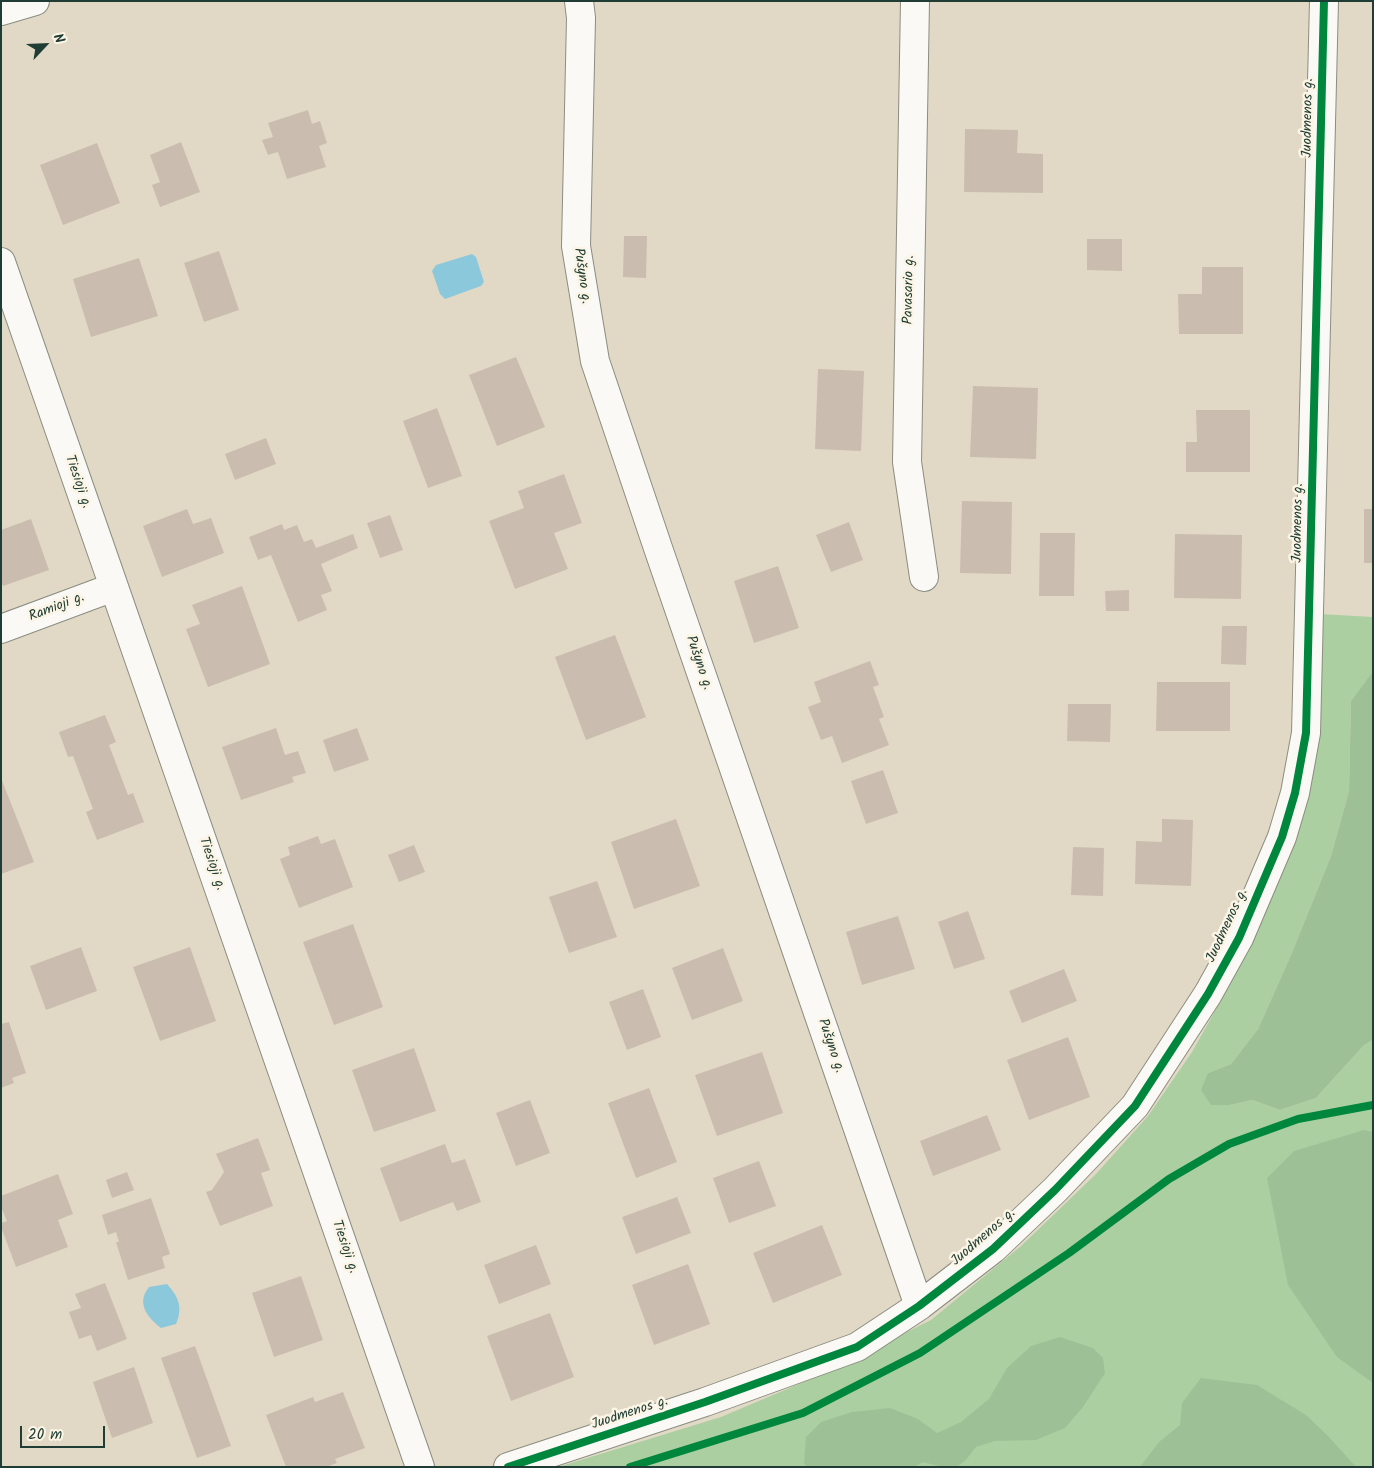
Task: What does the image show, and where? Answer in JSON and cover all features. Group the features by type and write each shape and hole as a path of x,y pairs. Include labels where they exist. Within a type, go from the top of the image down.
{"street":[{"path":"1,11 35,1"},
{"name":"Pušyno g.","path":"579,1 581,18 576,246 595,361 919,1306"},
{"name":"Pavasario g.","path":"915,1 908,462 924,577"},
{"name":"Juodmenos g.","path":"508,1467 705,1402 857,1347 919,1306 993,1249 1055,1190 1135,1106 1208,994 1239,938 1282,837 1295,793 1306,733 1324,1"},
{"name":"Tiesioji g.","path":"1,262 420,1467"},
{"name":"Ramioji g.","path":"1,630 114,588"}],"green space":[{"path":"1319,614 1373,617 1373,671 1351,701 1349,791 1331,856 1291,955 1258,1029 1231,1064 1208,1073 1230,1105 1252,1100 1280,1110 1316,1098 1364,1045 1373,1040 1373,1467 558,1467 721,1417 825,1373 931,1320 1021,1246 1096,1174 1148,1116 1192,1052 1242,963 1281,877 1307,791"},
{"path":"1373,671 1373,1040 1364,1045 1316,1098 1280,1110 1252,1100 1230,1105 1211,1105 1201,1090 1208,1073 1231,1064 1258,1029 1291,955 1331,856 1349,791 1351,701"},
{"path":"1364,1130 1373,1132 1373,1383 1337,1357 1288,1285 1267,1178 1294,1151"},
{"path":"1060,1337 1093,1348 1103,1358 1105,1373 1083,1407 1065,1428 1036,1440 995,1441 976,1447 965,1461 956,1467 943,1467 923,1462 914,1467 808,1467 804,1464 806,1437 821,1422 852,1412 890,1408 918,1419 937,1433 961,1422 989,1399 1007,1368 1031,1346"},
{"path":"1201,1378 1257,1385 1306,1415 1356,1467 1140,1467 1159,1442 1180,1425 1182,1403"}],"water":[{"path":"472,254 476,257 484,282 481,286 445,299 440,294 432,271 436,265"},
{"path":"167,1284 177,1298 179,1313 176,1324 161,1328 151,1319 143,1304 143,1299 149,1287"}],"building":[{"path":"308,110 312,124 320,121 327,143 319,146 326,167 287,179 278,152 268,155 262,140 273,137 268,123"},
{"path":"965,129 1018,130 1017,153 1043,154 1043,193 964,192"},
{"path":"181,142 200,192 160,207 152,185 160,182 150,155"},
{"path":"97,143 120,203 63,225 40,165"},
{"path":"624,236 647,236 646,278 623,277"},
{"path":"1087,239 1122,239 1122,271 1087,270"},
{"path":"219,251 239,310 204,322 184,263"},
{"path":"139,258 158,316 91,337 73,279"},
{"path":"1202,267 1243,267 1243,334 1179,334 1178,294 1202,294"},
{"path":"516,357 545,427 497,446 469,375"},
{"path":"818,369 864,371 861,451 815,449"},
{"path":"973,386 1038,388 1036,459 970,457"},
{"path":"437,408 462,476 428,488 403,421"},
{"path":"1196,410 1250,410 1250,472 1186,472 1186,442 1197,442"},
{"path":"266,438 276,464 235,480 225,454"},
{"path":"564,474 582,523 554,533 568,569 515,589 489,521 524,508 518,491"},
{"path":"962,501 1012,502 1011,574 960,573"},
{"path":"187,509 193,524 211,518 224,553 162,577 143,526"},
{"path":"1364,509 1373,509 1373,563 1364,563"},
{"path":"390,515 403,550 380,558 367,523"},
{"path":"31,519 49,570 3,586 1,580 1,530"},
{"path":"849,522 863,560 831,572 816,535"},
{"path":"282,524 284,530 297,525 304,542 312,539 316,548 353,534 358,548 321,564 332,591 321,595 327,610 298,622 271,555 258,560 249,537"},
{"path":"1040,533 1075,533 1074,596 1039,596"},
{"path":"1175,534 1242,535 1241,599 1174,598"},
{"path":"778,566 799,628 754,643 734,581"},
{"path":"242,586 270,664 208,687 186,629 200,624 192,605"},
{"path":"1129,590 1129,611 1106,611 1105,591"},
{"path":"1222,626 1247,626 1246,665 1221,664"},
{"path":"615,635 646,717 586,740 555,657"},
{"path":"870,661 879,685 873,687 884,717 879,719 889,745 842,763 832,736 821,740 808,707 821,702 814,682"},
{"path":"1157,682 1230,682 1230,731 1156,731"},
{"path":"1068,704 1111,704 1110,742 1067,741"},
{"path":"105,715 116,742 109,745 128,795 133,793 144,822 97,840 86,812 93,809 73,756 68,757 59,732"},
{"path":"276,728 285,755 298,751 306,773 292,777 294,782 241,800 222,747"},
{"path":"357,728 369,760 334,772 323,740"},
{"path":"883,770 898,813 866,824 851,781"},
{"path":"1,778 34,862 1,874"},
{"path":"676,819 700,886 634,909 611,842"},
{"path":"1162,819 1193,820 1191,886 1135,884 1136,841 1162,842"},
{"path":"318,836 321,844 335,839 353,887 299,908 280,859 290,855 288,847"},
{"path":"414,845 425,872 399,882 388,855"},
{"path":"1073,847 1104,848 1103,896 1071,895"},
{"path":"597,881 617,937 569,953 549,897"},
{"path":"968,911 985,959 954,969 938,922"},
{"path":"898,916 915,969 862,985 846,932"},
{"path":"353,924 383,1007 334,1025 303,942"},
{"path":"81,947 97,991 46,1010 30,966"},
{"path":"190,947 216,1021 160,1041 133,967"},
{"path":"723,948 743,1001 692,1020 672,968"},
{"path":"1064,969 1077,1001 1022,1023 1009,991"},
{"path":"643,989 661,1037 627,1050 609,1002"},
{"path":"9,1022 26,1073 12,1078 14,1083 1,1088 1,1024"},
{"path":"1068,1037 1090,1097 1029,1120 1007,1060"},
{"path":"414,1048 436,1111 374,1132 352,1070"},
{"path":"762,1052 783,1113 717,1136 695,1075"},
{"path":"649,1088 677,1162 636,1178 608,1103"},
{"path":"530,1100 550,1153 516,1166 496,1113"},
{"path":"987,1115 1001,1150 933,1176 920,1141"},
{"path":"258,1138 270,1170 261,1173 273,1206 220,1226 206,1192 212,1190 224,1172 216,1154"},
{"path":"445,1144 452,1163 465,1159 481,1202 457,1211 453,1202 400,1222 380,1168"},
{"path":"759,1161 776,1206 729,1223 713,1178"},
{"path":"127,1172 134,1190 112,1198 106,1180"},
{"path":"58,1174 73,1214 58,1220 68,1247 16,1267 1,1227 1,1223 7,1221 1,1207 1,1196"},
{"path":"677,1197 691,1233 636,1254 622,1217"},
{"path":"151,1198 170,1254 162,1257 165,1268 128,1280 116,1242 119,1242 116,1232 108,1235 102,1215"},
{"path":"822,1225 842,1275 773,1303 753,1253"},
{"path":"536,1245 551,1284 499,1304 484,1265"},
{"path":"688,1264 710,1324 654,1345 632,1285"},
{"path":"301,1276 323,1340 274,1357 252,1293"},
{"path":"105,1283 127,1339 97,1351 91,1335 79,1339 69,1312 81,1308 75,1294"},
{"path":"550,1313 574,1377 511,1401 487,1336"},
{"path":"195,1346 231,1446 197,1458 161,1358"},
{"path":"134,1367 153,1423 112,1438 93,1382"},
{"path":"343,1392 365,1448 335,1459 337,1463 326,1467 286,1467 266,1415 313,1397 315,1402"}],"cycle path":[{"path":"508,1467 705,1402 857,1347 919,1306 993,1249 1055,1190 1135,1106 1208,994 1239,938 1282,837 1295,793 1306,733 1324,1"},
{"path":"630,1467 803,1413 920,1353 1069,1253 1169,1179 1229,1144 1298,1119 1373,1105"}]}
